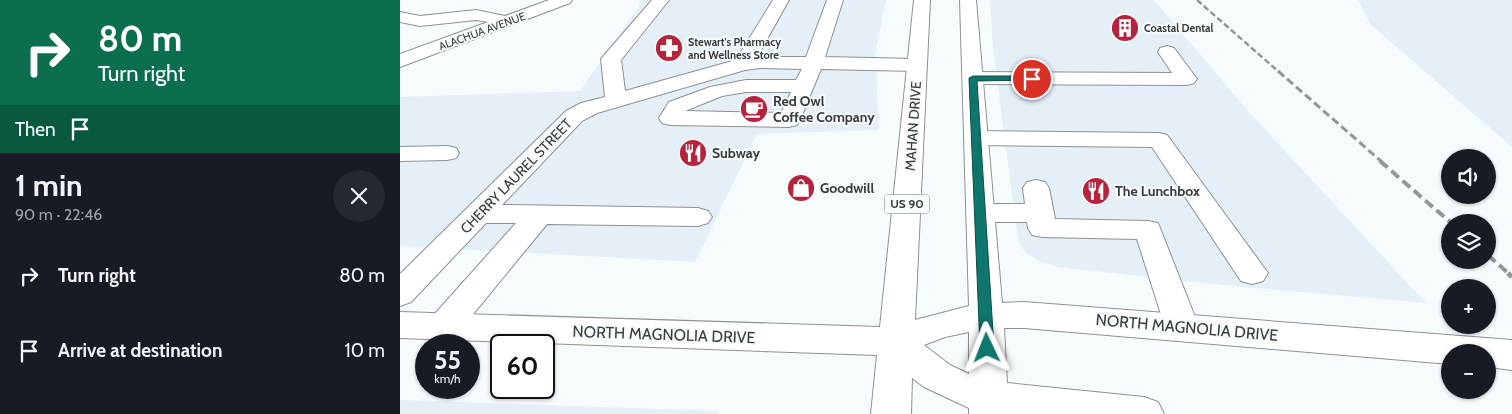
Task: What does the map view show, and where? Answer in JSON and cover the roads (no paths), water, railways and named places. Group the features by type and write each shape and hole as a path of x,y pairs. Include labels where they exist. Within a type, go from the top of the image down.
{"main road":[{"name":"ALACHUA AVENUE","path":"400,61 564,0"},
{"path":"616,99 611,59 661,0"},
{"path":"743,64 781,0"},
{"path":"804,86 746,86 717,91 677,107 670,118 789,120 804,86 814,63 836,0"},
{"name":"MAHAN DRIVE","path":"897,342 922,0"},
{"path":"968,0 986,315 989,406"},
{"path":"400,17 420,22 476,16 508,21"},
{"path":"973,78 1187,80 1167,52"},
{"name":"CHERRY LAUREL STREET","path":"400,294 574,116 589,108 643,91 743,64 917,65"},
{"path":"643,91 683,105"},
{"path":"976,138 1159,140 1252,273"},
{"path":"400,154 447,153"},
{"path":"980,213 1037,200 1042,228 1148,230 1182,327"},
{"path":"478,214 698,216"},
{"path":"444,326 539,215"},
{"name":"NORTH MAGNOLIA DRIVE","path":"400,325 897,342 941,324 986,315 1060,316 1441,349"},
{"path":"897,342 937,376 963,389 989,406 1144,414"},
{"name":"US 90","path":"891,414 897,342"},
{"path":"1496,354 1512,355"}],"railway":[{"path":"1197,0 1279,72"},
{"path":"1278,71 1382,162"},
{"path":"1380,161 1441,214"},
{"path":"1496,262 1509,274"},
{"path":"1509,274 1512,277"}],"place":[{"name":"Coastal Dental","path":"1125,28"},
{"name":"Stewart's Pharmacy and Wellness Store","path":"669,48"},
{"name":"Red Owl Coffee Company","path":"754,109"},
{"name":"Subway","path":"693,153"},
{"name":"Goodwill","path":"801,188"},
{"name":"The Lunchbox","path":"1096,191"}]}
